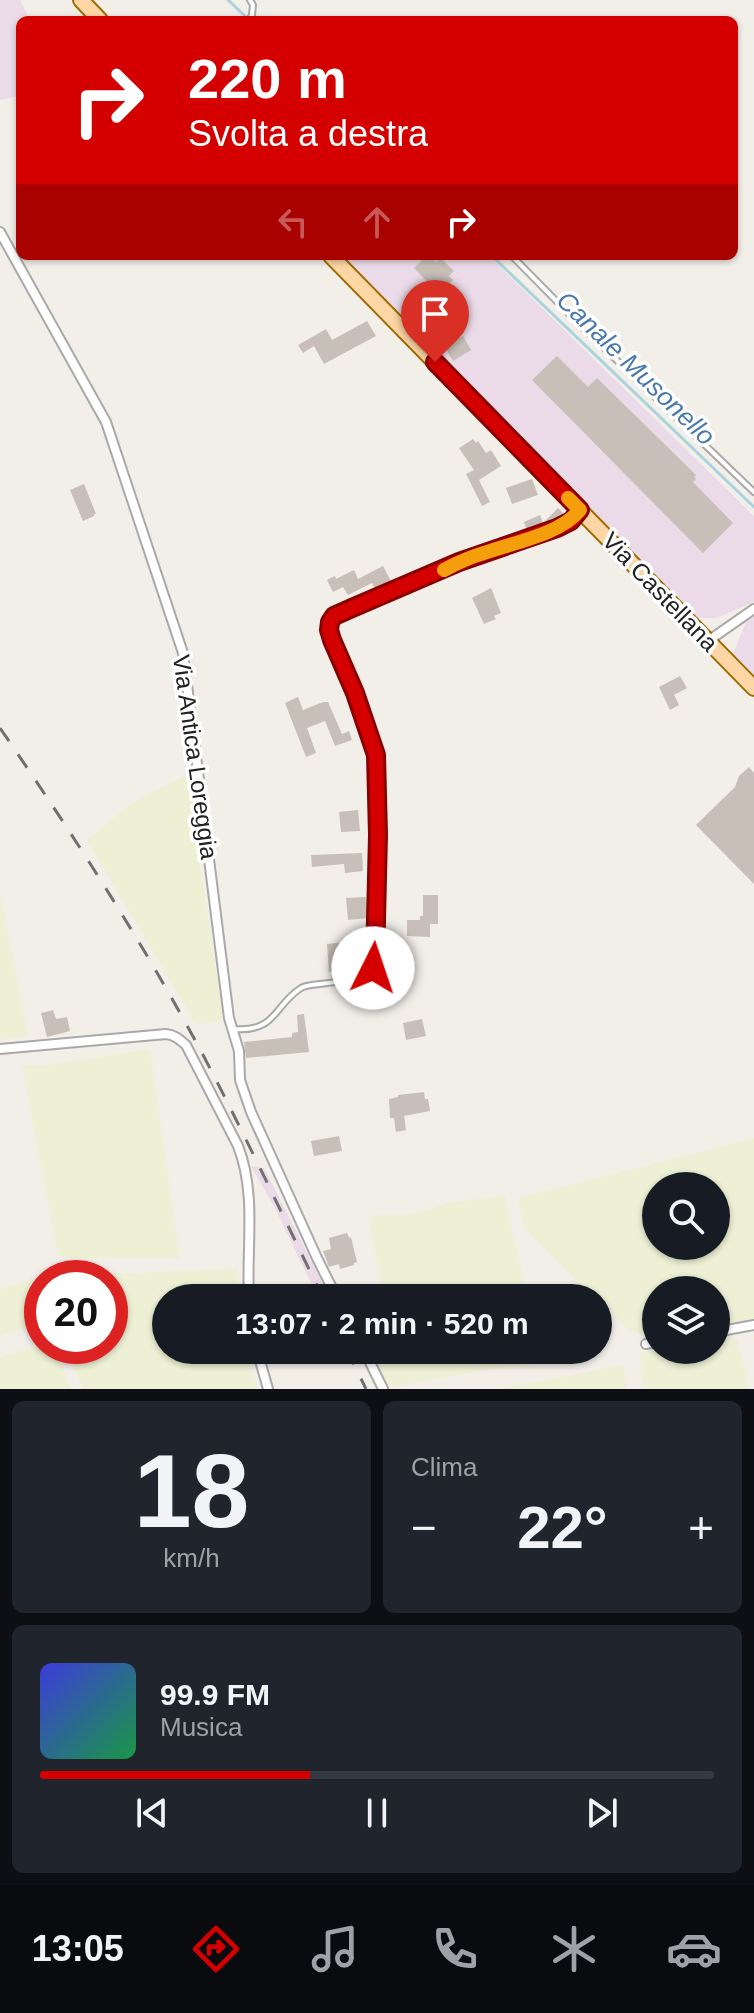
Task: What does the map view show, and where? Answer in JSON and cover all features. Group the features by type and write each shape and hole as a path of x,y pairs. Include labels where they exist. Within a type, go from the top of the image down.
{"main road":[{"path":"81,0 96,16"},
{"name":"Via Castellana","path":"335,260 754,688"}],"street":[{"name":"Via Antica Loreggia","path":"0,232 106,422 183,653 229,1018 239,1051 240,1080 251,1112 330,1284"},
{"path":"708,641 754,609"},
{"path":"0,1049 166,1034 175,1036 186,1045 238,1146 246,1172 251,1230 249,1284"},
{"path":"730,1329 754,1325"},
{"path":"261,1364 268,1389"},
{"path":"371,1364 383,1389"}],"lane":[{"path":"516,260 754,492"},
{"path":"232,1028 249,1030 267,1023 305,986 355,980 373,968 375,961 376,755 355,693 332,640 329,630 334,616 481,554 557,528 571,521 580,510"}],"shaded area":[{"path":"0,0 20,0 28,16 16,16 16,97 0,100"},
{"path":"346,260 493,260 754,516 754,602 717,618 698,618"},
{"path":"754,617 754,675 733,654 747,620"},
{"path":"251,1166 264,1168 323,1284 311,1284"}],"green space":[{"path":"184,776 187,778 223,1016 219,1021 196,1024 87,840 134,802"},
{"path":"0,890 28,1036 0,1040"},
{"path":"150,1049 180,1258 58,1256 22,1065 47,1065"},
{"path":"754,1138 754,1319 730,1323 730,1276 642,1276 642,1334 628,1329 612,1315 612,1284 580,1284 525,1229 518,1198"},
{"path":"505,1196 524,1284 381,1284 370,1224 373,1215 405,1215 451,1202"},
{"path":"237,1268 239,1284 152,1284 152,1364 250,1364 257,1389 83,1389 73,1364 128,1364 128,1273"},
{"path":"24,1282 24,1329 0,1336 0,1289"},
{"path":"737,1338 749,1389 644,1389 640,1353 642,1364 730,1364 730,1339"},
{"path":"24,1350 24,1364 61,1364 70,1389 0,1389 0,1357"},
{"path":"375,1364 541,1364 486,1370 387,1388"},
{"path":"623,1365 627,1389 498,1389"}],"building":[{"path":"422,260 443,260 454,271 449,276 453,280 439,294 414,268"},
{"path":"367,321 376,336 324,364 314,346 303,353 298,345 326,329 332,340"},
{"path":"463,336 471,350 453,361 445,347"},
{"path":"557,356 588,387 597,378 696,475 693,482 733,523 703,553 532,380"},
{"path":"473,439 486,453 491,450 501,466 479,480 490,502 482,506 466,474 474,470 459,448"},
{"path":"532,479 538,495 512,504 506,488"},
{"path":"84,484 96,514 83,521 70,490"},
{"path":"558,508 567,517 527,531 524,522 540,515 543,523"},
{"path":"383,566 392,583 376,591 372,583 348,595 343,587 333,592 327,580 354,570 358,579"},
{"path":"491,588 501,613 484,624 472,598"},
{"path":"680,676 687,688 674,695 679,705 670,710 659,687"},
{"path":"298,697 303,710 328,702 342,734 349,731 352,740 335,746 325,721 307,728 316,753 306,757 285,703"},
{"path":"749,767 754,773 754,884 696,825 735,787 739,776"},
{"path":"358,810 360,831 341,832 339,812"},
{"path":"362,853 363,871 345,873 344,864 312,867 311,855"},
{"path":"423,895 438,895 438,924 430,924 430,937 407,936 407,920 420,920 423,916"},
{"path":"366,897 368,918 348,920 346,898"},
{"path":"353,941 353,944 369,943 370,960 346,964 346,971 329,972 327,944"},
{"path":"53,1010 56,1019 67,1017 70,1031 47,1037 41,1013"},
{"path":"304,1014 309,1052 246,1058 244,1042 292,1037 292,1033 298,1032 297,1015"},
{"path":"422,1019 426,1036 406,1040 403,1023"},
{"path":"424,1092 430,1111 404,1116 406,1130 396,1132 394,1118 390,1118 389,1099"},
{"path":"339,1136 342,1151 314,1156 311,1141"},
{"path":"347,1233 351,1237 357,1262 340,1269 339,1264 329,1267 323,1251 331,1249 329,1238"}],"waterway":[{"name":"Canale Musonello","path":"228,0 245,16"},
{"name":"Canale Musonello","path":"496,260 754,507"}],"railway":[{"path":"0,728 106,888 179,1011 316,1284"},
{"path":"354,1364 366,1389"}],"slow traffic":[{"path":"444,570 571,521 580,510 568,498"}],"route":[{"path":"373,968 378,835 376,755 355,693 332,640 330,622 334,616 459,562 557,528 571,521 580,510 435,362"}]}
